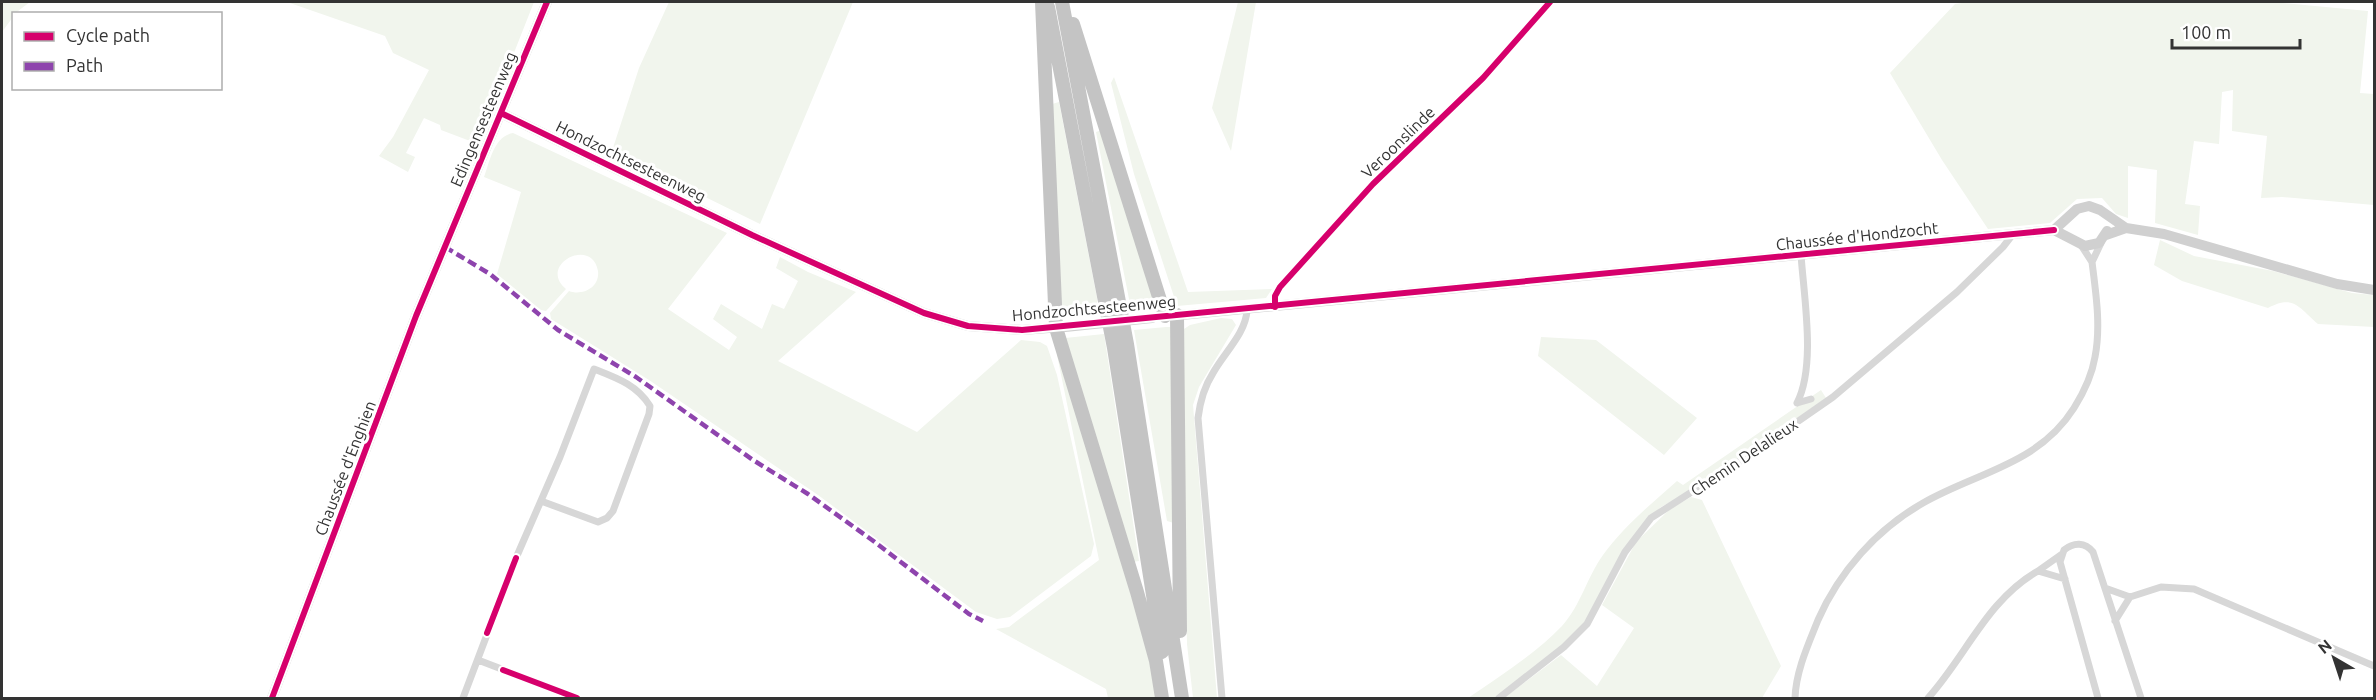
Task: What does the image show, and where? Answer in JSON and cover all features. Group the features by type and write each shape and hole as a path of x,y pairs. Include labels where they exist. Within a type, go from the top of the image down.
{"highway":[{"path":"1042,2 1061,327 1156,661 1162,699"},
{"path":"1047,2 1112,336 1168,699"},
{"path":"1062,3 1076,30 1165,317 1183,699"},
{"path":"1062,3 1127,344 1183,699"}],"main road":[{"name":"Edingensesteenweg","path":"445,248 547,2"},
{"name":"Hondzochtsesteenweg","path":"501,113 752,235 924,313 968,326 1022,330 1061,327 1662,268"},
{"path":"2126,228 2092,246 2076,242 2054,230 2077,209 2089,206 2117,220 2126,228 2164,234 2337,284 2374,290"},
{"path":"2104,238 2108,227 2105,215"},
{"path":"2071,216 2068,227 2076,242"},
{"name":"Chaussée d'Hondzocht","path":"1662,268 2054,230"},
{"name":"Chaussée d'Enghien","path":"272,699 416,316 445,248"}],"street":[{"name":"Veroonslinde","path":"1275,307 1275,296 1280,287 1373,184 1483,78 1550,2"},
{"name":"Chemin Delalieux","path":"1499,699 1564,647 1581,630 1625,552 1651,518 1739,462 1833,397 1957,292 2003,248 2013,234"},
{"path":"1795,699 1800,668 1808,644 1825,604 1852,563 1883,532 1922,504 2032,452 2069,416 2086,386 2095,360 2098,325 2092,262 2104,238"},
{"path":"2076,242 2092,262"},
{"path":"1801,255 1808,362 1804,389 1797,403 1811,399"},
{"path":"1222,699 1198,418 1201,397 1212,374 1241,330 1247,317 1247,310"},
{"path":"463,699 508,576 594,369 615,377 643,393 650,406 649,414 613,511 607,518 598,522 541,501"},
{"path":"1928,699 1949,673 1994,606 2012,588 2062,554 2068,547 2077,544 2090,548 2099,566 2141,699"},
{"path":"2062,554 2060,562 2098,699"},
{"path":"2038,571 2065,579"},
{"path":"2115,621 2130,597 2161,586 2193,589 2374,666"},
{"path":"2105,588 2130,597"},
{"path":"478,660 577,699"}],"shaded area":[{"path":"2,2 30,2 17,12 12,12 12,18 2,32"},
{"path":"287,2 534,2 478,144 441,130 440,125 424,118 406,153 415,157 408,172 379,156 393,137 429,70 393,53 385,36"},
{"path":"669,2 853,2 760,224 612,151 639,68"},
{"path":"1238,2 1256,2 1231,151 1212,108"},
{"path":"1969,2 2272,2 2368,11 2360,93 2374,94 2374,205 2282,197 2261,198 2267,136 2232,131 2233,90 2222,92 2219,144 2194,141 2185,204 2200,206 2198,235 2155,223 2157,170 2128,166 2128,218 2116,214 2102,198 2077,199 2050,223 1988,229 1942,160 1890,73 1955,4"},
{"path":"1114,77 1188,292 1272,289 1266,298 1177,306 1134,174 1111,83"},
{"path":"1059,102 1097,298 1097,308 1091,312 1062,312 1059,306 1052,104"},
{"path":"1102,130 1154,298 1152,307 1131,309 1096,132"},
{"path":"513,133 727,233 668,309 729,350 737,337 713,319 721,304 762,329 772,304 784,309 798,281 776,268 780,257 808,272 856,292 778,361 917,432 1021,340 1040,342 1047,346 1057,375 1094,544 1091,556 1010,617 997,619 976,612 818,495 649,380 551,319 550,313 569,291 584,291 593,286 598,277 598,271 594,261 586,256 578,255 569,258 558,271 559,280 566,289 546,311 541,310 497,274 521,192 484,177 497,144 501,139"},
{"path":"2160,240 2194,256 2273,271 2352,293 2374,295 2374,327 2318,324 2301,308 2290,303 2284,302 2268,308 2182,281 2154,265"},
{"path":"1221,318 1232,319 1236,325 1199,387 1193,405 1217,698 1193,698 1187,644 1181,331 1190,325"},
{"path":"1171,327 1174,523 1167,521 1134,330"},
{"path":"1104,334 1139,561 1133,562 1065,338"},
{"path":"1541,337 1596,340 1697,418 1664,455 1538,356"},
{"path":"1061,353 1154,674 1158,698 1108,698 1106,689 996,629 1009,627 1099,560 1057,355"},
{"path":"1821,390 1826,398 1700,486 1661,507 1640,527 1585,622 1555,652 1497,698 1468,698 1529,655 1562,626 1569,618 1597,564 1611,544 1677,481 1683,485"},
{"path":"1691,497 1702,500 1781,666 1762,698 1504,698 1561,655 1597,686 1634,628 1602,605 1636,542 1670,509"}],"marked path":[{"path":"445,247 490,274 558,330 636,377 753,460 808,494 969,614 983,621"}],"cycle path":[{"path":"272,698 416,316 547,2"},
{"path":"1275,307 1275,296 1280,287 1373,184 1483,78 1550,2"},
{"path":"501,113 752,235 924,313 968,326 1022,330 2054,230"},
{"path":"487,633 516,558"},
{"path":"503,670 577,698"}]}
